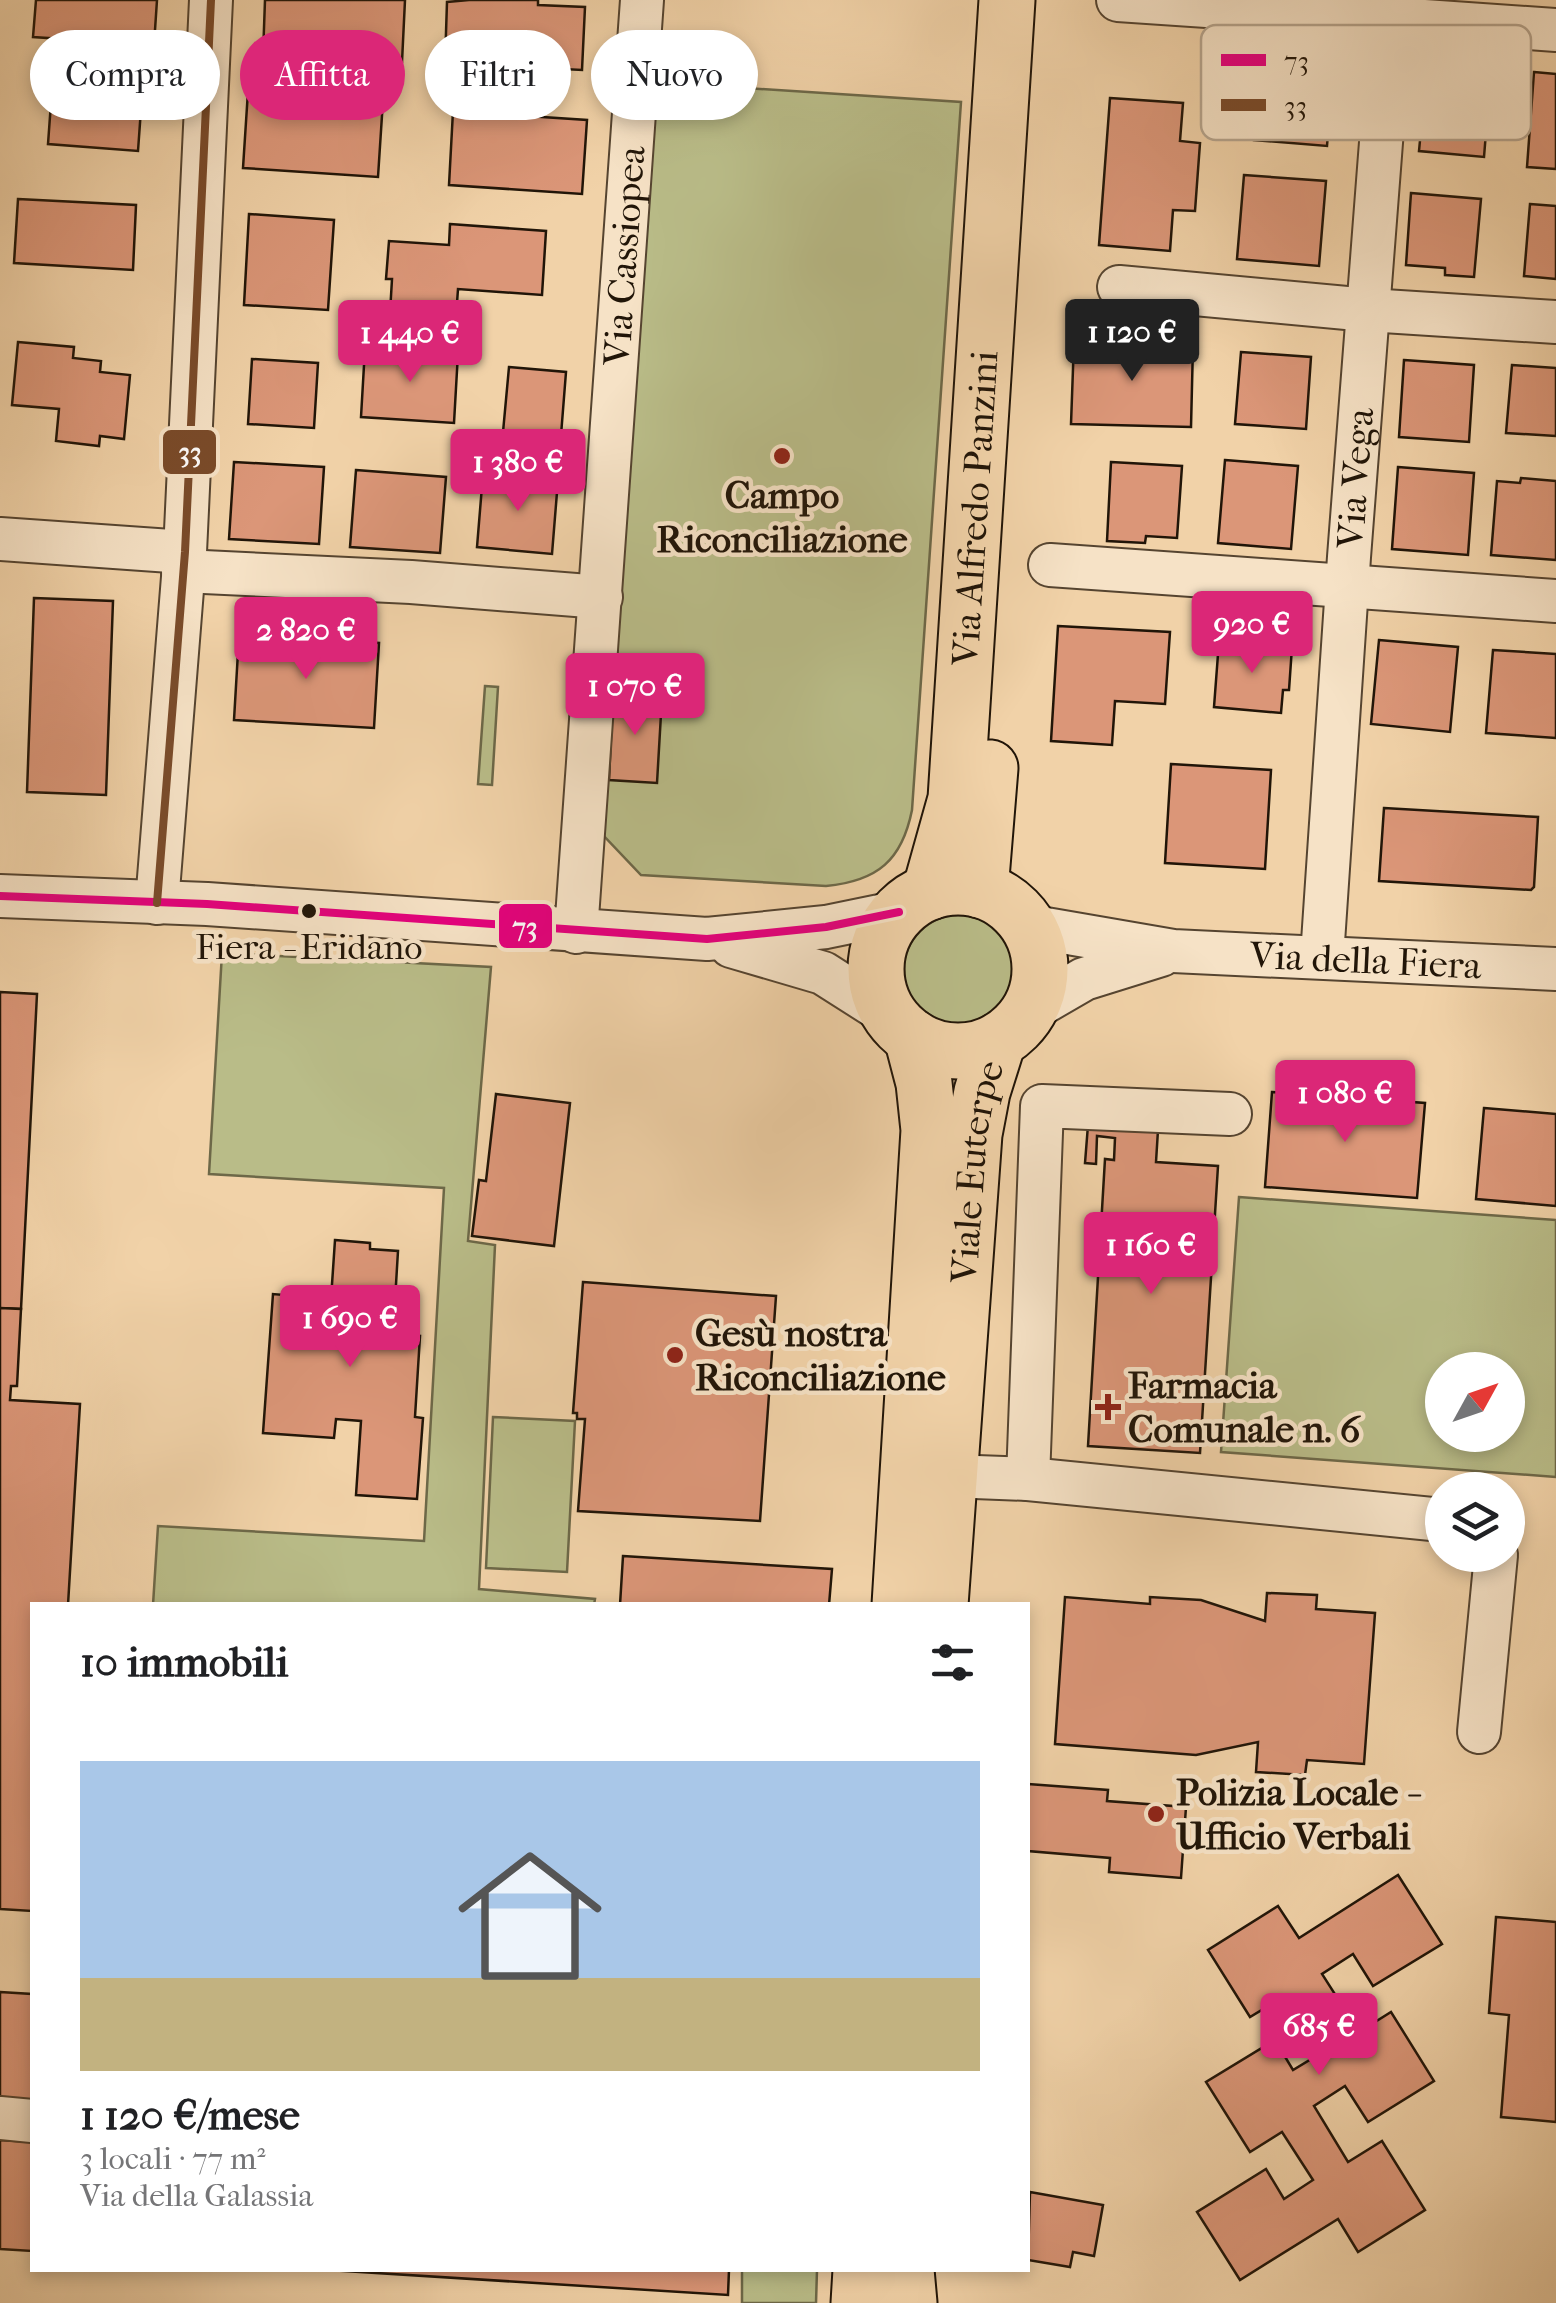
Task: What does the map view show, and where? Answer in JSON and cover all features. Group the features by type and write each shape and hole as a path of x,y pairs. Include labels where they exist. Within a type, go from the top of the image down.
{"main road":[{"name":"Via Alfredo Panzini","path":"936,898 956,799 1007,0"},
{"name":"Via Alfredo Panzini","path":"936,898 999,654 1037,0"},
{"path":"936,898 1007,904 1028,926 1036,942 1040,976 1014,1026 980,1049 960,1052 929,1046 902,1027 882,1000 876,964 886,928 936,898"},
{"name":"Viale Euterpe","path":"940,1602 974,1134 982,1092 1014,1026"},
{"name":"Viale Euterpe","path":"900,1602 929,1130 924,1083 902,1027"},
{"path":"858,2303 861,2272"},
{"path":"906,2272 909,2303"}],"street":[{"path":"157,903 184,562 211,0"},
{"name":"Via Cassiopea","path":"576,932 642,0"},
{"path":"1118,0 1391,10 1515,25"},
{"path":"1531,27 1556,30"},
{"name":"Via Vega","path":"1322,957 1381,140"},
{"path":"1119,287 1368,310 1556,322"},
{"path":"0,539 184,562 601,598"},
{"path":"1050,565 1556,601"},
{"path":"0,896 707,939 826,927 936,898"},
{"name":"Via della Fiera","path":"1028,926 1173,951 1556,969"},
{"path":"707,939 823,972 902,1027"},
{"name":"Via della Fiera","path":"1014,1026 1084,979 1173,951"},
{"path":"1028,1479 1042,1106 1230,1114"},
{"path":"949,1476 1028,1479 1425,1518"},
{"path":"1480,1732 1494,1572"},
{"path":"0,2118 30,2121"}],"green space":[{"name":"Campo Riconciliazione","path":"758,89 961,102 912,810 902,842 885,865 873,873 826,886 641,875 603,835 650,120 758,120"},
{"path":"485,686 498,687 492,785 478,784"},
{"path":"959,915 980,920 998,931 1009,949 1014,970 1009,991 998,1009 980,1020 959,1025 938,1020 920,1009 909,991 904,970 909,949 920,931 938,920"},
{"path":"222,953 491,967 468,1241 495,1245 479,1589 595,1599 594,1602 153,1602 158,1526 424,1541 444,1188 209,1174"},
{"path":"1239,1197 1556,1220 1556,1477 1221,1452"},
{"path":"493,1417 575,1421 567,1572 486,1568"},
{"path":"742,2272 817,2272 816,2303 742,2303"}],"building":[{"path":"36,0 157,0 155,30 34,30"},
{"path":"265,0 405,0 404,30 264,30"},
{"path":"538,0 538,5 585,7 582,70 571,69 571,30 446,30 447,2"},
{"path":"1534,72 1556,74 1556,169 1527,167"},
{"path":"1110,98 1183,103 1180,141 1200,143 1195,211 1173,210 1170,251 1099,245"},
{"path":"50,120 140,120 138,151 48,144"},
{"path":"246,120 382,120 378,177 243,168"},
{"path":"453,120 587,120 582,194 449,185"},
{"path":"1254,140 1327,140 1327,146"},
{"path":"1420,140 1485,140 1484,157 1419,151"},
{"path":"1244,175 1326,181 1319,266 1237,259"},
{"path":"1411,193 1481,199 1474,277 1445,275 1445,268 1406,265"},
{"path":"18,199 136,205 133,270 14,263"},
{"path":"1530,204 1556,206 1556,279 1524,276"},
{"path":"249,214 334,220 328,310 244,305"},
{"path":"450,224 546,231 542,295 458,289 456,317 390,313 392,279 386,279 389,241 449,245"},
{"path":"1074,341 1193,345 1191,427 1071,424"},
{"path":"18,342 74,347 73,358 101,361 100,372 130,375 124,439 100,436 99,446 56,441 59,409 12,405"},
{"path":"365,348 458,353 454,423 361,417"},
{"path":"1241,352 1311,357 1306,429 1235,424"},
{"path":"252,359 318,363 314,428 248,424"},
{"path":"1404,360 1474,365 1469,442 1399,437"},
{"path":"1512,365 1556,368 1556,436 1506,433"},
{"path":"509,367 566,372 560,448 502,443"},
{"path":"1225,460 1298,466 1291,549 1218,543"},
{"path":"234,462 324,467 319,544 229,539"},
{"path":"1111,462 1182,466 1177,538 1146,536 1145,543 1107,541"},
{"path":"1398,467 1474,473 1468,555 1392,549"},
{"path":"356,470 446,477 440,553 350,547"},
{"path":"483,474 558,480 552,554 477,547"},
{"path":"1521,478 1556,481 1556,560 1491,555 1497,481 1520,483"},
{"path":"34,598 113,601 106,795 27,792"},
{"path":"1058,626 1170,632 1165,704 1115,701 1112,745 1051,741"},
{"path":"239,635 379,643 374,728 234,720"},
{"path":"1379,640 1458,647 1450,732 1371,724"},
{"path":"1219,641 1292,647 1289,690 1283,690 1281,713 1214,707"},
{"path":"1493,650 1556,654 1556,738 1486,733"},
{"path":"613,694 662,697 657,783 609,780"},
{"path":"1171,764 1271,770 1265,869 1165,863"},
{"path":"1384,808 1538,817 1534,887 1531,890 1379,881"},
{"path":"0,992 37,994 21,1309 0,1308"},
{"path":"1272,1092 1425,1103 1417,1198 1265,1187"},
{"path":"496,1094 570,1103 554,1246 472,1236 479,1180 486,1181"},
{"path":"1484,1108 1556,1114 1556,1206 1476,1199"},
{"path":"1088,1125 1158,1130 1156,1162 1218,1166 1200,1453 1088,1446 1105,1159 1114,1160 1115,1138 1097,1136 1096,1164 1085,1163"},
{"path":"335,1240 370,1243 370,1249 398,1251 393,1334 420,1336 415,1417 423,1418 417,1499 356,1495 361,1421 336,1419 334,1438 263,1433 273,1294 331,1299"},
{"name":"Gesù nostra Riconciliazione","path":"583,1282 776,1296 760,1521 578,1511 585,1419 577,1419 577,1413 573,1413"},
{"path":"0,1308 21,1309 17,1386 11,1386 10,1400 80,1404 68,1602 30,1602 30,1911 0,1909"},
{"path":"623,1556 832,1569 829,1602 620,1602"},
{"path":"1267,1593 1317,1595 1316,1609 1375,1613 1364,1764 1307,1760 1305,1775 1256,1772 1258,1742 1196,1755 1055,1744 1065,1597 1150,1604 1150,1597 1201,1600 1265,1621"},
{"path":"1030,1784 1108,1790 1107,1801 1186,1807 1181,1878 1109,1872 1110,1858 1030,1851"},
{"path":"1398,1875 1442,1944 1373,1986 1353,1954 1322,1974 1359,2032 1391,2012 1434,2081 1368,2122 1345,2086 1314,2106 1348,2162 1382,2141 1425,2210 1358,2252 1338,2219 1240,2280 1197,2212 1266,2169 1284,2199 1313,2180 1282,2132 1250,2152 1206,2082 1275,2040 1293,2070 1321,2053 1285,1996 1250,2017 1208,1950 1278,1906 1299,1938"},
{"path":"1496,1917 1556,1922 1556,2122 1501,2117 1509,2015 1489,2013"},
{"path":"0,1992 30,1994 30,2103 0,2101"},
{"path":"0,2140 30,2142 30,2251 0,2249"},
{"path":"1030,2192 1103,2205 1094,2256 1073,2252 1070,2267 1030,2260"},
{"path":"360,2272 729,2272 728,2295"}],"transit line":[{"name":"33","path":"157,903 185,552 211,0"},
{"name":"73","path":"0,896 207,904 707,939 826,927 899,912"}],"place":[{"name":"Campo Riconciliazione","path":"782,456"},
{"name":"Fiera - Eridano","path":"309,911"},
{"name":"Gesù nostra Riconciliazione","path":"675,1355"},
{"name":"Farmacia Comunale n. 6","path":"1108,1407"},
{"name":"Polizia Locale - Ufficio Verbali","path":"1156,1814"}]}
